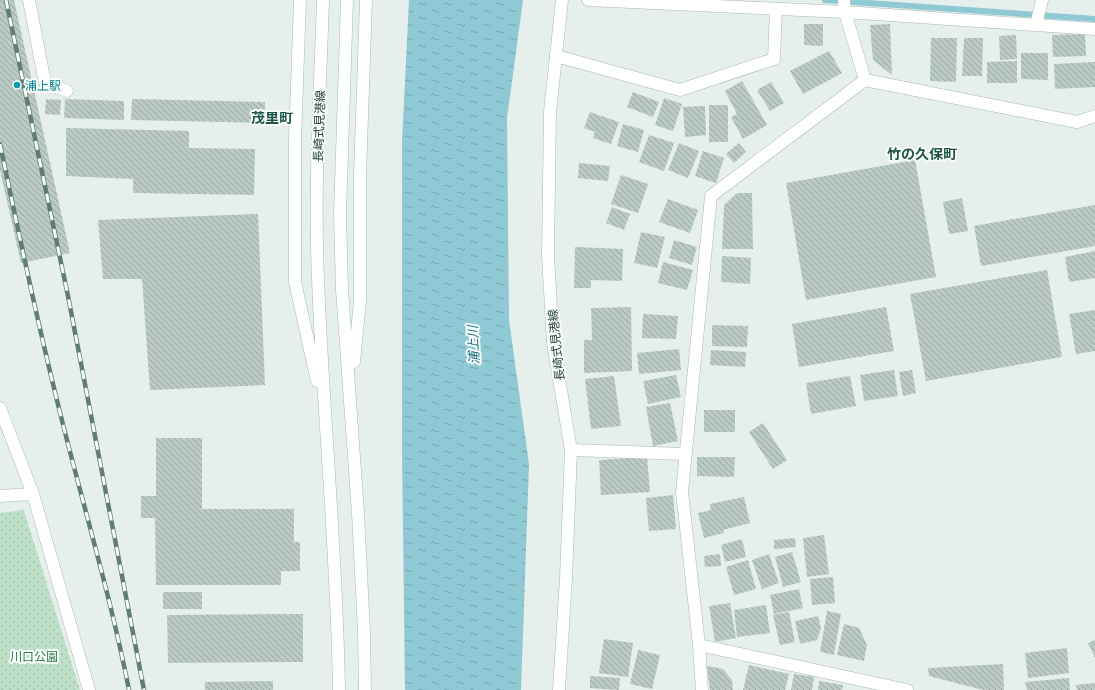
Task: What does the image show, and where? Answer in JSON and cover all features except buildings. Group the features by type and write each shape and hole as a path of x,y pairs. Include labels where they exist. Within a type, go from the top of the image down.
{"street":[{"path":"29,0 45,83 68,91"},
{"path":"300,0 294,140 295,282 324,410"},
{"name":"長崎式見港線","path":"323,0 318,177 318,260 324,410 332,516 339,690"},
{"name":"長崎式見港線","path":"346,0 340,215 342,289 358,513 364,632 365,690"},
{"path":"350,393 360,301 360,175 366,0"},
{"name":"長崎式見港線","path":"559,690 566,578 571,450 553,343 548,255 550,112 562,0"},
{"path":"588,0 844,12 1095,29"},
{"path":"844,0 844,12 865,80"},
{"path":"1036,25 1042,0"},
{"path":"556,56 680,90 774,58 776,9"},
{"path":"702,690 682,492 711,196 865,80 1077,122 1095,116"},
{"path":"0,408 33,494 89,690"},
{"path":"571,450 686,454"},
{"path":"0,496 33,494"},
{"path":"698,645 907,690"}],"green space":[{"name":"川口公園","path":"24,510 80,690 0,690 0,513"}],"water":[{"name":"浦上川","path":"409,0 523,0 507,118 509,320 529,464 521,690 405,690 402,451 402,141"}],"waterway":[{"path":"825,0 1095,19"}],"railway":[{"path":"6,0 68,296 144,690"},
{"path":"0,144 26,266 63,426 103,576 129,690"}],"place":[{"name":"浦上駅","path":"17,85"}],"district":[{"name":"茂里町","path":"272,118"},
{"name":"竹の久保町","path":"922,154"}]}
